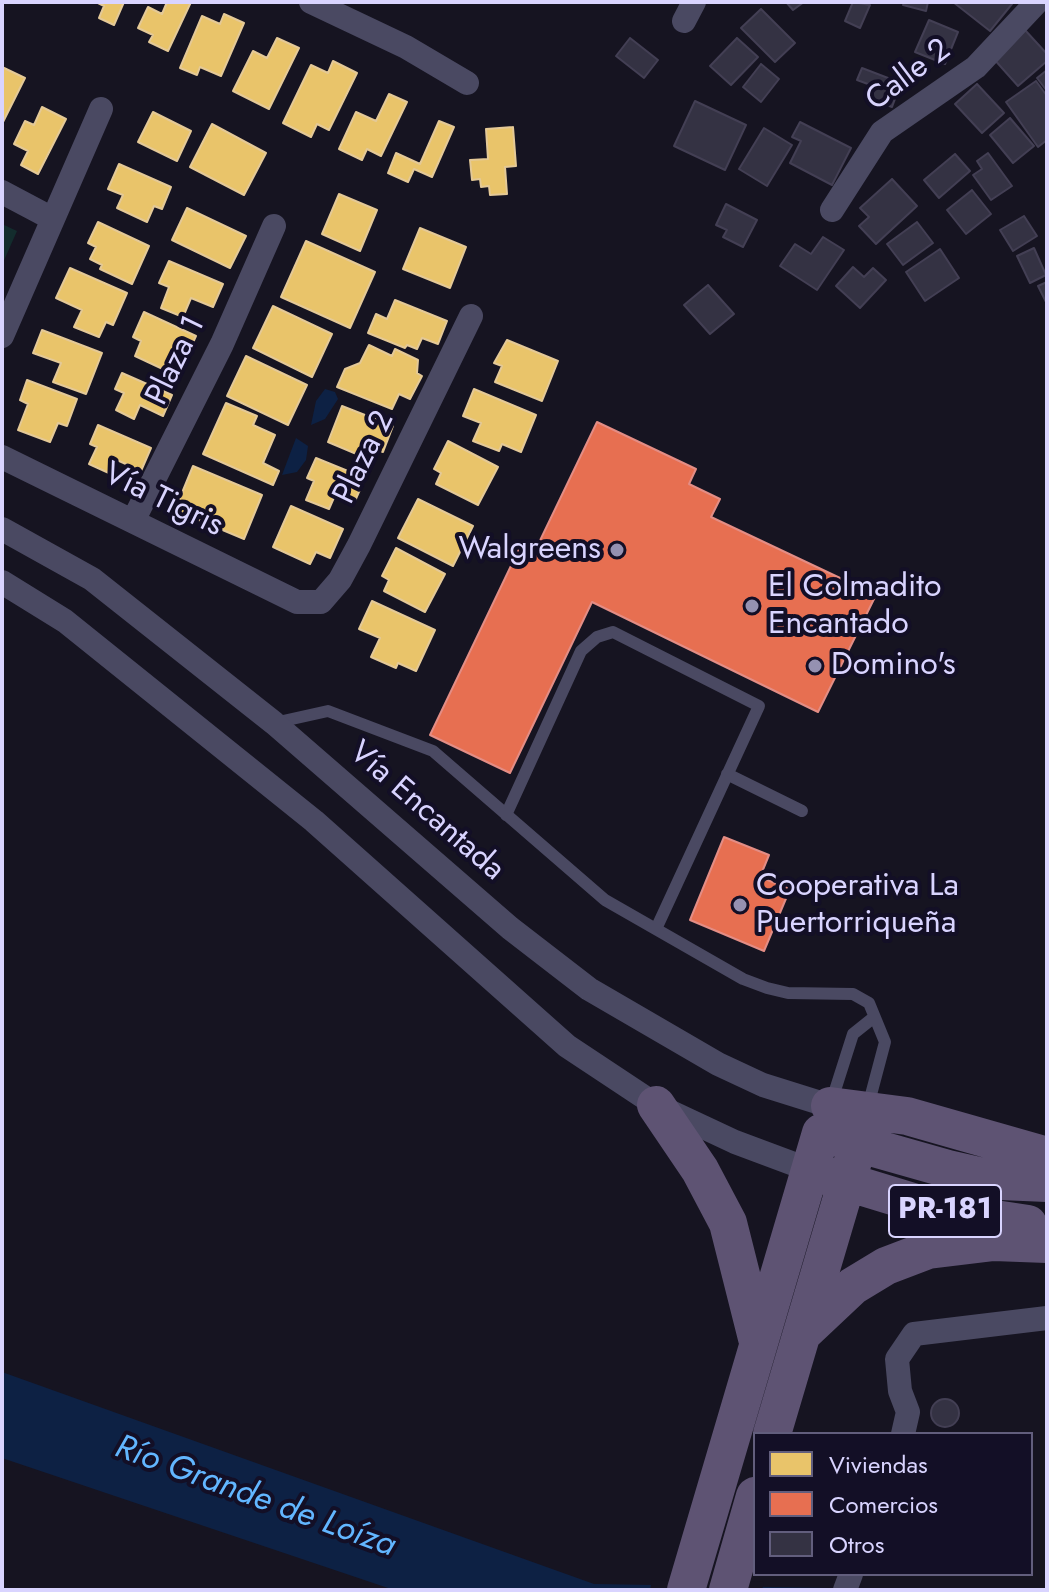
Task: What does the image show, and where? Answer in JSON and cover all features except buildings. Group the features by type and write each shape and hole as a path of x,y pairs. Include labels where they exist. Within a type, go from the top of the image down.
{"main road":[{"path":"656,1105 708,1183 728,1223 755,1354"},
{"path":"863,1128 907,1116 1047,1156"},
{"path":"686,1590 826,1119"},
{"name":"PR-181","path":"826,1119 863,1128 1001,1181 1047,1183"},
{"name":"PR-181","path":"773,1432 863,1128"},
{"name":"PR-181","path":"810,1170 942,1211 1047,1226"},
{"path":"795,1354 853,1286 886,1266 928,1250 964,1245 994,1242 1047,1244"},
{"path":"728,1590 753,1503"}],"street":[{"path":"311,2 406,47 467,83"},
{"name":"Calle 2","path":"832,210 882,132 976,67 1037,2"},
{"path":"2,336 101,109"},
{"path":"2,192 51,218"},
{"name":"Plaza 1","path":"133,521 222,344 274,226"},
{"name":"Plaza 2","path":"297,602 321,602 340,580 471,316"},
{"name":"Vía Tigris","path":"2,457 297,602"},
{"name":"Vía Encantada","path":"2,529 92,579 274,723 510,928 589,989 718,1064 826,1119"},
{"path":"2,582 65,621 314,821 567,1046 656,1105 735,1142 810,1170"},
{"path":"903,1432 908,1412 900,1391 897,1359 914,1334 1047,1318"}],"lane":[{"path":"506,815 581,651 597,637 613,632 759,706 656,929"},
{"path":"274,723 328,711 433,751 605,900 743,979 788,993 853,994 869,1003 885,1042 863,1128"},
{"path":"727,774 802,811"},
{"path":"826,1119 853,1034 873,1018"}],"green space":[{"path":"2,224 17,231 2,265"}],"water":[{"path":"325,389 335,392 338,399 325,419 311,425 316,401"},
{"path":"296,438 308,446 306,460 297,472 282,475"},
{"name":"Río Grande de Loíza","path":"2,1372 594,1584 948,1590 394,1590 2,1458"}],"pier":[{"path":"652,1580 764,1582 762,1590 650,1590"}],"place":[{"name":"Walgreens","path":"617,550"},
{"name":"El Colmadito Encantado","path":"752,606"},
{"name":"Domino's","path":"815,666"},
{"name":"Cooperativa La Puertorriqueña","path":"740,905"}]}
